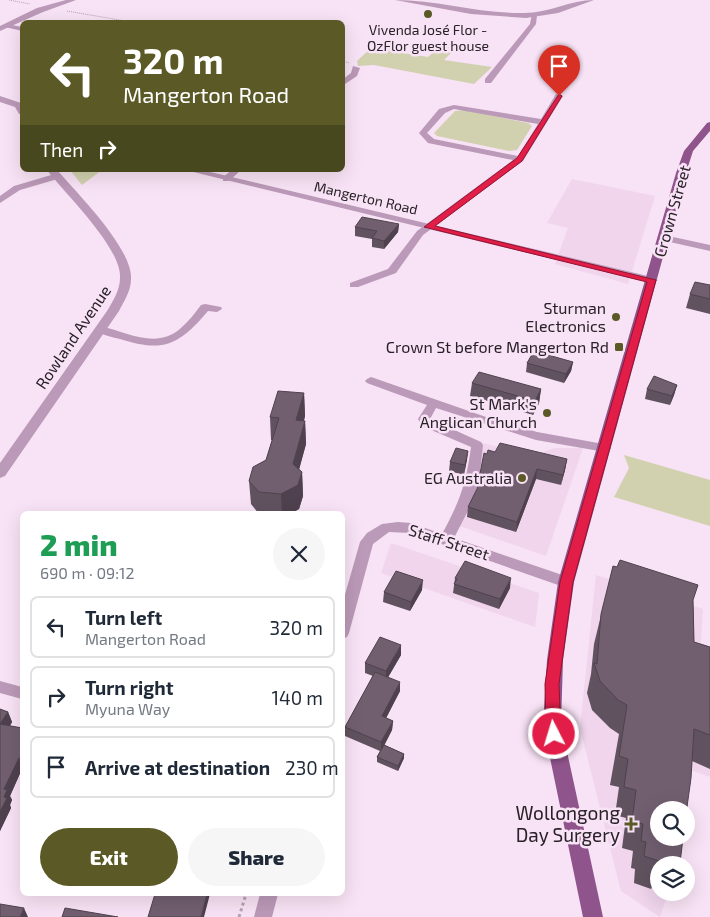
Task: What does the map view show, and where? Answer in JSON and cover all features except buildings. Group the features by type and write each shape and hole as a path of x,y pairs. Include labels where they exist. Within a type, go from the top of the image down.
{"main road":[{"name":"Crown Street","path":"593,917 552,724 554,668 566,582 689,151 710,125"}],"street":[{"path":"21,20 48,7 73,0"},
{"path":"398,0 466,12 534,15 556,12 591,0"},
{"path":"422,0 483,12"},
{"path":"488,81 533,24 534,15"},
{"path":"4,28 20,20"},
{"path":"4,28 20,29"},
{"path":"345,82 354,74 356,68"},
{"path":"354,285 392,271 420,234 520,159 559,96"},
{"path":"0,99 18,105 20,108"},
{"path":"520,159 431,141 423,133 442,111 454,107 543,122"},
{"name":"Mangerton Road","path":"198,172 652,280"},
{"path":"226,179 235,172"},
{"path":"0,200 17,188 55,173"},
{"name":"Rowland Avenue","path":"0,473 100,329 125,288 126,270 114,246 55,173"},
{"path":"664,238 710,248"},
{"path":"100,329 141,342 158,342 178,336 205,307 217,309"},
{"path":"371,381 536,436 605,448"},
{"path":"434,402 424,418 426,423 477,445 474,473 467,499 446,540"},
{"name":"Staff Street","path":"345,621 366,542 375,532 393,526 402,526 446,540 566,582"},
{"path":"0,687 20,693"},
{"path":"263,917 268,896"}],"path":[{"path":"48,7 120,20"},
{"path":"239,917 245,896"}],"shaded area":[{"path":"572,179 655,196 628,284 555,264 568,228 547,223"},
{"path":"483,443 533,456 554,448 583,448 546,556 451,523"},
{"path":"391,543 539,593 535,627 381,573"},
{"path":"596,575 703,609 699,666 710,670 710,777 684,768 664,801 650,801 650,846 659,846 659,856 650,856 650,901 665,901 660,917 621,891 580,728"}],"green space":[{"path":"442,45 457,47 444,60 492,67 474,84 374,65 358,66 357,61 371,48 428,57"},
{"path":"464,110 528,123 532,126 517,150 509,151 437,136 434,133 455,111"},
{"path":"72,172 99,172 82,185"},
{"path":"624,455 710,480 710,526 614,497 629,468"}],"place":[{"name":"Vivenda José Flor - OzFlor guest house","path":"428,14"},
{"name":"Sturman Electronics","path":"616,317"},
{"name":"Crown St before Mangerton Rd","path":"619,347"},
{"name":"St Mark's Anglican Church","path":"547,413"},
{"name":"EG Australia","path":"522,478"},
{"name":"Wollongong Day Surgery","path":"631,824"}],"route":[{"path":"554,734 551,703 552,684 566,582 652,280 429,227 520,159 559,96"}]}
